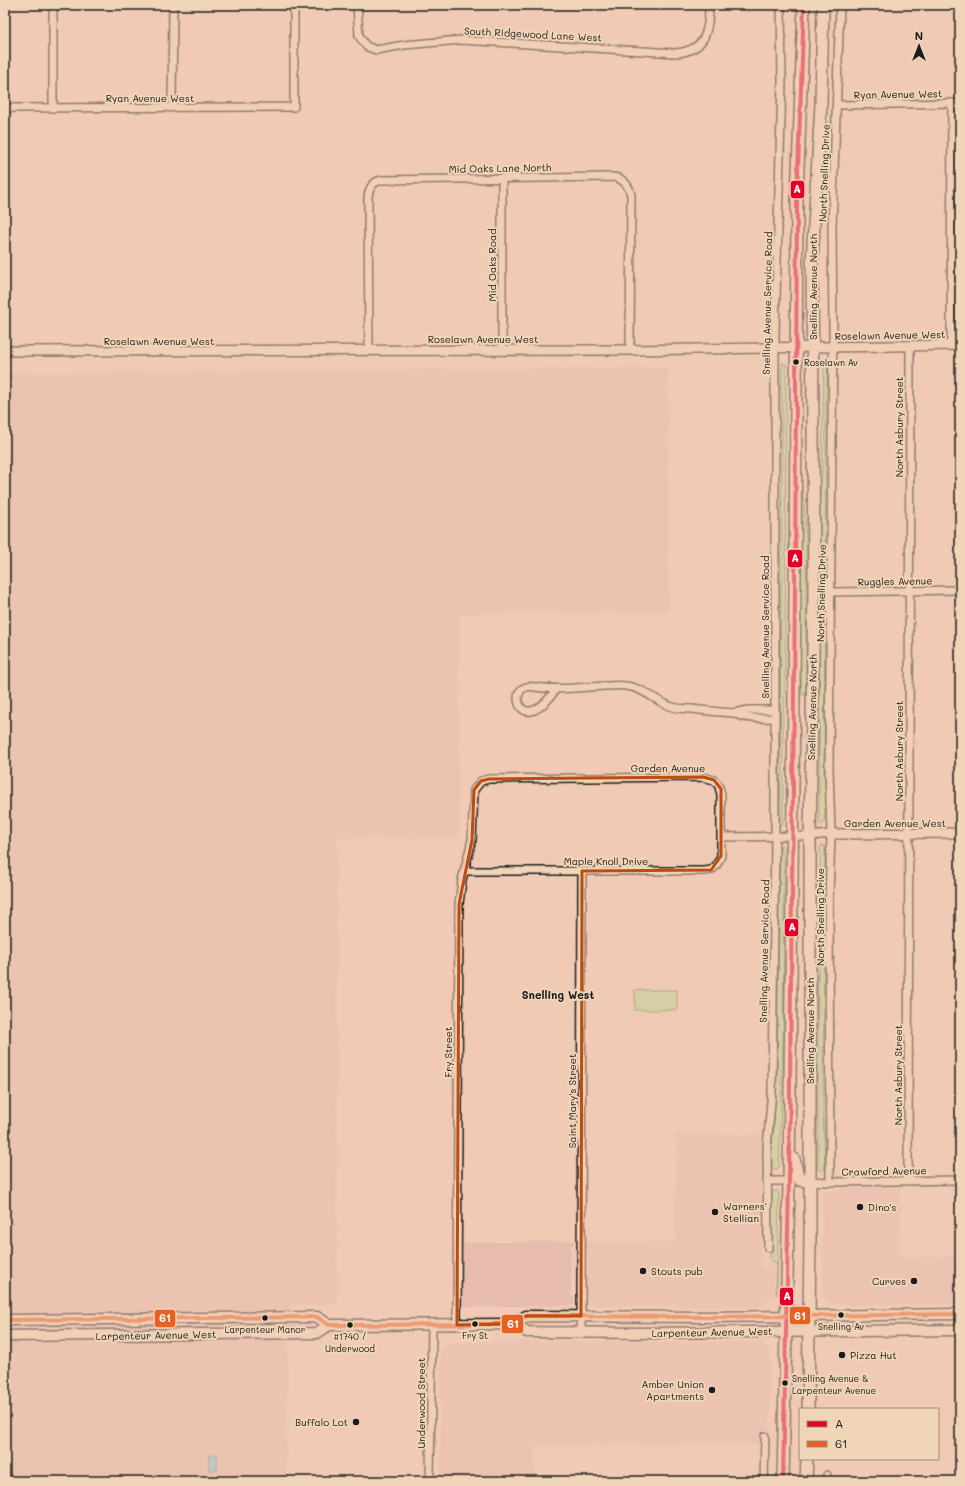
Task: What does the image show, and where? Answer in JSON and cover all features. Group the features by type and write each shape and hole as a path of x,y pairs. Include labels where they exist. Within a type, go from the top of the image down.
{"main road":[{"name":"Snelling Avenue North","path":"783,1481 790,1147 797,198 804,5"},
{"name":"Snelling Avenue North","path":"808,1408 810,836 814,592 812,262 820,104 823,5"},
{"path":"790,1147 798,1177 800,1180 809,1181"},
{"name":"Larpenteur Avenue West","path":"515,1324 526,1316 809,1316 960,1314"},
{"name":"Larpenteur Avenue West","path":"5,1320 318,1317 329,1325 515,1324 527,1332 960,1330"},
{"path":"81,1320 81,1336"},
{"name":"Larpenteur Avenue West","path":"5,1336 318,1333 329,1325"},
{"path":"806,1481 807,1460"}],"street":[{"path":"53,5 53,108"},
{"path":"172,108 173,5"},
{"name":"Ryan Avenue West","path":"5,108 294,107 294,5"},
{"name":"South Ridgewood Lane West","path":"357,5 359,36 366,46 376,50 404,45 461,40 675,53 689,50 697,46 705,37 708,29 709,5"},
{"name":"Snelling Avenue Service Road","path":"768,1248 767,1137 772,1090 775,836 776,348 782,82 781,5"},
{"name":"North Snelling Drive","path":"830,1182 829,768 833,347 832,219 840,5"},
{"path":"952,103 956,345"},
{"name":"Ryan Avenue West","path":"837,105 960,103"},
{"name":"Mid Oaks Lane North","path":"369,350 368,196 370,187 377,181 614,177 620,178 629,186 631,195 630,350"},
{"name":"Mid Oaks Road","path":"502,178 502,351"},
{"name":"Roselawn Avenue West","path":"5,352 369,350 502,351 956,345"},
{"name":"North Asbury Street","path":"908,1181 908,590 910,346"},
{"name":"Ruggles Avenue","path":"831,592 960,590"},
{"path":"556,689 549,699 531,711 526,711 521,708 518,703 519,693 528,685 556,689 627,686 645,692 674,708 734,713 748,710 775,710"},
{"path":"734,713 741,717 748,718 775,718"},
{"name":"Garden Avenue","path":"478,783 489,779 708,778 714,780 721,789 722,837"},
{"name":"Fry Street","path":"457,1325 458,925 460,892 472,840 474,790 478,783"},
{"name":"Garden Avenue West","path":"830,834 960,833"},
{"path":"722,837 810,836 830,834"},
{"name":"Maple Knoll Drive","path":"464,871 705,871 711,870 716,866 722,856 722,837"},
{"name":"Saint Mary's Street","path":"581,1332 582,871"},
{"name":"Crawford Avenue","path":"809,1181 960,1180"},
{"path":"767,1181 789,1181"},
{"name":"Underwood Street","path":"430,1481 432,1325"},
{"path":"764,1481 765,1436"}],"highlighted area":[{"path":"703,777 714,780 721,789 721,856 711,870 582,871 581,1316 526,1316 515,1324 457,1325 459,904 472,840 474,790 481,781 489,779"}],"shaded area":[{"path":"669,367 669,613 459,614 459,838 337,838 337,1305 289,1305 286,1481 5,1481 5,373"},
{"path":"676,1133 763,1134 761,1190 762,1267 765,1268 768,1263 773,1265 773,1293 771,1298 760,1307 589,1305 585,1284 586,1241 675,1242"},
{"path":"900,1187 900,1257 960,1256 960,1304 828,1304 823,1297 822,1191 839,1191 842,1188"},
{"path":"576,1241 570,1248 571,1296 575,1300 574,1305 469,1307 463,1304 463,1243"},
{"path":"762,1341 771,1350 770,1444 535,1446 535,1481 440,1481 440,1350 442,1346 453,1342"}],"green space":[{"path":"824,362 828,362 826,405 824,773 826,797 824,823 821,825 819,822 820,495 822,470"},
{"path":"782,363 786,364 785,693 783,714 782,826 780,825"},
{"path":"800,491 803,491 806,539 806,695 802,695 799,647"},
{"path":"782,845 784,847 783,1039 779,1167 776,1170 772,1167 772,1146 777,1085 780,847"},
{"path":"822,845 825,847 823,1111 825,1169 820,1171 818,1168 818,980 820,956 820,847"},
{"path":"635,990 677,990 677,1010 635,1010"},
{"path":"776,1190 779,1193 777,1295 776,1263 769,1259 771,1254 772,1194"}],"water":[{"path":"209,1455 217,1455 217,1470 209,1470"}],"transit line":[{"name":"A","path":"783,1481 789,1181 795,592 797,198 804,5"},
{"name":"61","path":"5,1320 317,1317 329,1325 515,1324 526,1316 705,1317 960,1314"}],"place":[{"name":"Roselawn Av","path":"796,362"},
{"name":"Dino's","path":"860,1207"},
{"name":"Warners' Stellian","path":"715,1212"},
{"name":"Stouts pub","path":"643,1271"},
{"name":"Curves","path":"914,1281"},
{"name":"Snelling Av","path":"841,1315"},
{"name":"Larpenteur Manor","path":"265,1318"},
{"name":"Fry St","path":"475,1324"},
{"name":"#1740 / Underwood","path":"350,1325"},
{"name":"Pizza Hut","path":"842,1355"},
{"name":"Snelling Avenue & Larpenteur Avenue","path":"785,1383"},
{"name":"Amber Union Apartments","path":"712,1390"},
{"name":"Buffalo Lot","path":"356,1422"}],"district":[{"name":"Snelling West","path":"558,994"}]}
